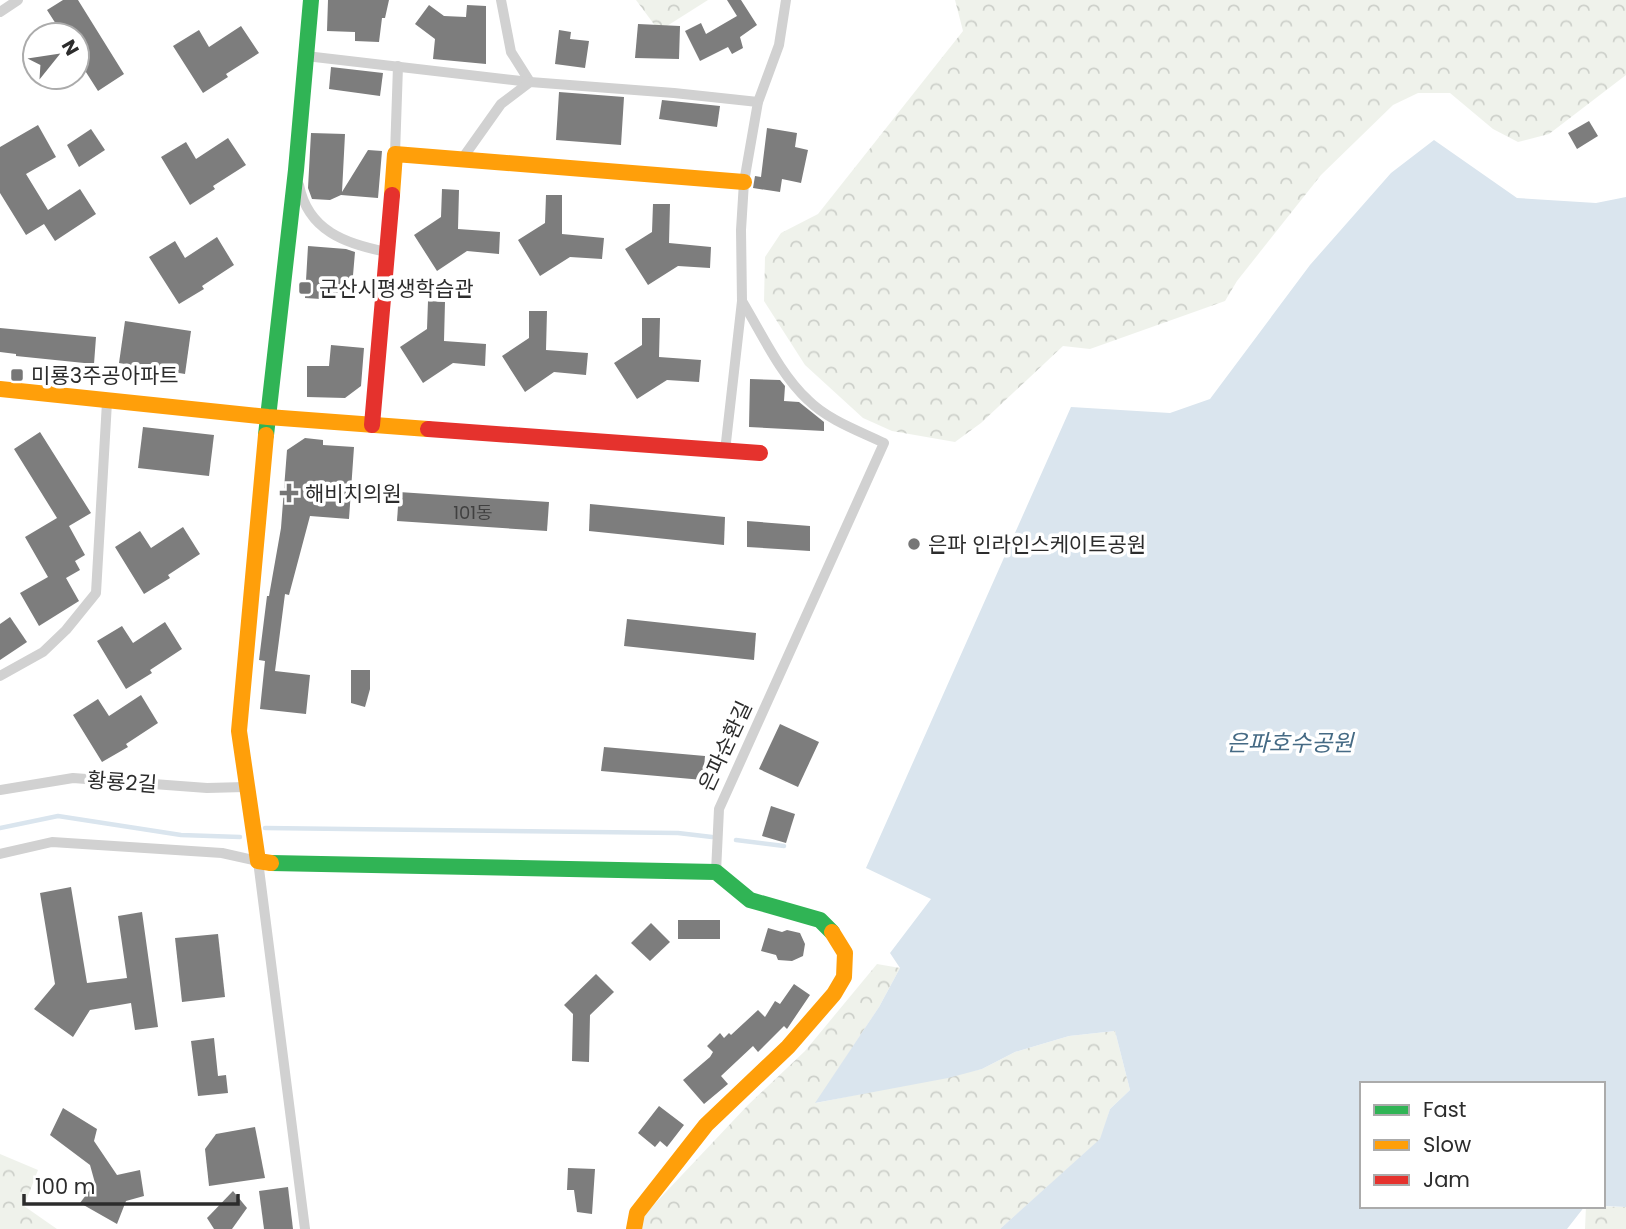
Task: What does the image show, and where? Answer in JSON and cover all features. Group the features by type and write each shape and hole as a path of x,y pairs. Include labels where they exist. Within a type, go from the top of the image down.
{"street":[{"path":"0,12 18,0"},
{"path":"305,1229 239,731 311,0"},
{"path":"501,0 511,52 530,82"},
{"path":"725,451 742,301 741,230 744,182 758,102 779,45 786,0"},
{"path":"306,56 530,82 758,102"},
{"path":"372,425 395,154 398,66"},
{"path":"462,159 501,104 530,82"},
{"path":"395,154 744,182"},
{"path":"296,170 303,205 330,233 358,246 387,252"},
{"name":"은파순환길","path":"716,872 719,809 884,443 830,416 808,400 783,368 742,301"},
{"path":"0,390 268,417 760,453"},
{"path":"0,676 43,652 96,593 107,402"},
{"name":"황룡2길","path":"0,790 73,778 207,788 245,787"},
{"path":"0,854 52,842 222,853 295,865 716,872 750,900 820,920 834,934 845,953 844,977 834,994 796,1038 706,1125 636,1213 634,1229"}],"green space":[{"path":"636,0 708,0 659,31"},
{"path":"955,0 1626,0 1626,75 1549,134 1518,142 1493,129 1450,93 1418,93 1393,105 1321,175 1237,281 1225,301 1090,349 1063,346 981,423 955,442 892,431 863,418 805,365 764,301 765,257 781,233 818,214 963,31"},
{"path":"877,964 900,968 879,1007 816,1103 982,1069 1015,1052 1069,1036 1115,1031 1130,1090 1110,1109 1101,1139 1000,1229 631,1229 748,1105 805,1051"},
{"path":"0,1154 38,1170 24,1206 57,1229 0,1229"},
{"path":"1626,1207 1626,1229 1585,1229 1586,1208"}],"water":[{"name":"은파호수공원","path":"1434,140 1517,198 1596,203 1626,197 1626,1207 1605,1206 1605,1082 1360,1082 1360,1208 1583,1208 1567,1229 1000,1229 1100,1139 1110,1109 1130,1090 1115,1031 1069,1036 1015,1052 982,1069 948,1078 815,1103 879,1007 900,968 890,953 931,899 866,868 1071,407 1170,413 1210,399 1310,265 1391,173"}],"building":[{"path":"63,0 78,0 124,74 98,91 91,80 91,21 54,21 47,10"},
{"path":"328,0 389,0 385,18 382,18 379,42 355,41 355,32 327,31"},
{"path":"727,0 741,0 757,25 740,37 743,48 732,54 728,47 700,61 685,31 701,23 706,34 737,16"},
{"path":"429,5 444,16 466,17 467,5 486,6 486,64 433,59 435,39 415,24"},
{"path":"638,24 680,26 679,59 635,58"},
{"path":"241,26 259,53 203,93 173,46 199,30 209,47"},
{"path":"559,30 571,32 570,39 589,41 585,68 555,64"},
{"path":"331,67 383,73 380,96 329,89"},
{"path":"559,92 624,97 621,145 556,140"},
{"path":"662,100 720,106 717,127 659,119"},
{"path":"1589,121 1598,136 1577,149 1568,133"},
{"path":"38,125 56,157 26,174 48,210 80,189 96,214 55,241 44,224 26,235 0,193 0,147"},
{"path":"767,128 797,133 795,147 808,150 801,183 782,179 780,192 753,188 755,176 761,177"},
{"path":"91,129 105,150 79,167 67,145"},
{"path":"311,133 345,134 342,192 368,150 382,151 378,198 341,195 330,200 312,199 308,188"},
{"path":"228,138 246,165 190,205 161,157 186,142 196,159"},
{"path":"442,189 459,190 458,229 500,232 499,254 467,251 437,271 414,235 441,217"},
{"path":"546,195 562,195 562,234 604,238 602,259 570,257 540,276 518,240 545,223"},
{"path":"653,204 670,204 669,243 711,247 710,268 678,266 648,285 625,249 652,232"},
{"path":"217,237 234,265 202,286 204,289 179,304 149,257 175,241 185,258"},
{"path":"308,246 355,252 352,287 338,286 337,300 305,298"},
{"path":"428,301 445,302 444,341 486,344 485,366 453,363 423,383 400,347 427,329"},
{"path":"529,311 547,311 546,350 588,353 586,375 554,372 525,392 502,356 529,338"},
{"path":"642,318 660,318 659,357 701,360 699,382 667,380 637,399 614,363 642,345"},
{"path":"125,321 191,331 185,374 119,363"},
{"path":"0,328 96,337 94,364 0,352"},
{"path":"331,345 364,348 361,386 345,398 307,397 307,366 329,366"},
{"path":"750,379 780,380 785,386 784,401 799,402 824,422 824,431 749,427"},
{"path":"143,427 214,435 209,476 138,468"},
{"path":"40,432 91,513 69,526 85,555 75,561 80,570 66,578 79,601 39,626 20,593 48,577 25,537 57,518 14,449"},
{"path":"305,438 323,440 323,445 354,447 349,519 310,516 289,595 285,594 275,671 310,675 306,714 260,709 265,661 259,660 267,596 281,528 287,450"},
{"path":"399,492 549,502 547,531 397,521"},
{"path":"590,504 725,517 724,545 589,531"},
{"path":"747,521 810,526 810,551 747,547"},
{"path":"183,527 200,554 144,594 115,547 140,531 151,548"},
{"path":"10,617 27,642 0,660 0,624"},
{"path":"627,619 756,633 754,660 624,646"},
{"path":"165,622 182,649 126,689 97,641 122,626 133,643"},
{"path":"351,670 370,670 370,689 365,707 351,703"},
{"path":"141,695 158,723 126,744 128,747 102,762 73,715 98,699 109,716"},
{"path":"780,724 819,742 798,787 759,769"},
{"path":"604,747 705,756 703,780 601,771"},
{"path":"771,806 795,814 786,843 762,836"},
{"path":"71,887 87,983 127,978 118,916 142,912 158,1027 135,1030 131,1003 90,1010 73,1037 34,1009 55,984 40,893"},
{"path":"678,920 720,920 720,939 678,939"},
{"path":"651,923 670,942 650,961 631,943"},
{"path":"768,928 800,933 805,944 803,956 792,961 778,960 776,955 761,951"},
{"path":"218,934 225,997 182,1002 175,938"},
{"path":"596,974 614,992 590,1015 589,1062 572,1061 573,1014 564,1005"},
{"path":"794,984 810,995 787,1029 784,1026 758,1052 753,1046 721,1076 728,1084 704,1104 683,1080 710,1057 713,1052 707,1046 720,1033 724,1038 729,1033 731,1035 758,1010 765,1017 775,1001 780,1004"},
{"path":"214,1038 218,1076 226,1075 228,1093 198,1096 191,1041"},
{"path":"659,1106 684,1125 667,1147 660,1141 655,1147 638,1133"},
{"path":"63,1108 97,1129 94,1141 117,1175 140,1170 144,1196 126,1201 117,1224 80,1203 95,1183 90,1165 50,1135"},
{"path":"255,1127 265,1178 209,1186 205,1149 216,1134"},
{"path":"568,1168 595,1169 592,1214 577,1212 574,1190 567,1190"},
{"path":"288,1187 293,1229 264,1229 259,1191"},
{"path":"233,1191 247,1208 232,1229 214,1229 207,1218"}],"waterway":[{"path":"0,828 58,816 181,835 240,837"},
{"path":"265,828 678,833 712,837"},
{"path":"736,840 784,846"}],"traffic: fast":[{"path":"266,435 296,170 311,0"},
{"path":"271,863 716,872 750,900 820,920 832,932"}],"traffic: slow":[{"path":"392,195 395,154 744,182"},
{"path":"0,389 268,417 428,429"},
{"path":"266,435 239,731 258,861 271,863"},
{"path":"634,1229 637,1213 706,1125 788,1047 834,994 844,977 845,953 832,932"}],"traffic: jam":[{"path":"372,425 392,195"},
{"path":"428,429 760,453"}],"place":[{"name":"군산시평생학습관","path":"305,288"},
{"name":"미룡3주공아파트","path":"17,375"},
{"name":"해비치의원","path":"289,493"},
{"name":"은파 인라인스케이트공원","path":"914,544"}]}
